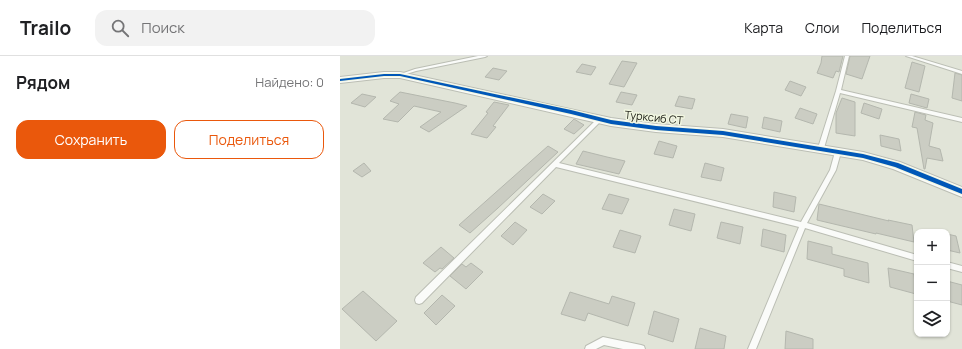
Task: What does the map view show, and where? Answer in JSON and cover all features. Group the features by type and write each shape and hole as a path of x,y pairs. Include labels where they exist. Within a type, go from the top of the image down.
{"street":[{"name":"Турксиб СТ","path":"340,80 384,75 400,75 600,119 656,128 723,133 821,148 896,165 962,192"}],"lane":[{"path":"400,75 415,70 485,56"},
{"path":"821,148 847,56"},
{"path":"908,56 962,73"},
{"path":"838,92 962,120"},
{"path":"419,300 600,119"},
{"path":"752,349 803,225 833,170 838,152"},
{"path":"554,164 803,225 914,257"},
{"path":"950,266 962,269"},
{"path":"589,349 603,341 641,349"}],"building":[{"path":"822,56 843,56 839,72 836,71 833,78 817,73"},
{"path":"850,56 870,56 862,79 846,74"},
{"path":"622,61 637,63 624,87 609,84"},
{"path":"912,62 925,66 919,92 905,88"},
{"path":"582,64 596,67 591,75 576,72"},
{"path":"493,68 507,71 499,80 485,77"},
{"path":"955,73 962,75 962,101 952,98"},
{"path":"790,81 806,87 801,96 785,90"},
{"path":"400,92 467,106 429,132 420,127 441,112 414,106 398,122 383,119 399,104 390,101"},
{"path":"621,92 637,95 632,105 616,102"},
{"path":"362,94 376,97 365,107 351,103"},
{"path":"911,94 929,99 927,108 909,103"},
{"path":"679,96 695,99 692,109 675,106"},
{"path":"842,98 855,102 855,136 836,133 836,113"},
{"path":"494,102 509,105 493,126 496,127 487,138 471,134 488,113 486,112"},
{"path":"864,103 882,109 879,119 861,113"},
{"path":"800,108 817,114 813,124 795,118"},
{"path":"915,112 926,115 925,120 933,123 929,146 940,149 943,161 927,158 925,169 917,128 912,127"},
{"path":"731,114 748,117 746,128 728,124"},
{"path":"764,117 782,121 780,132 762,128"},
{"path":"574,119 584,125 574,134 564,129"},
{"path":"880,135 899,139 901,151 881,146"},
{"path":"659,141 677,146 673,158 654,154"},
{"path":"548,146 558,152 470,233 459,225"},
{"path":"583,151 625,161 619,174 576,164"},
{"path":"364,163 371,171 362,177 353,171"},
{"path":"705,163 724,168 721,181 701,177"},
{"path":"774,192 796,197 794,212 773,207"},
{"path":"543,194 555,201 542,214 530,207"},
{"path":"609,194 629,199 622,214 602,209"},
{"path":"819,204 912,225 914,242 876,234 817,220"},
{"path":"674,209 695,214 691,231 669,225"},
{"path":"515,222 527,230 513,245 501,236"},
{"path":"721,222 743,227 740,244 717,238"},
{"path":"763,229 786,235 784,252 761,246"},
{"path":"620,230 641,236 635,253 613,247"},
{"path":"950,235 956,236 960,253 950,251"},
{"path":"808,241 832,247 832,254 868,263 869,283 844,276 844,269 807,259"},
{"path":"441,247 454,258 442,269 440,268 435,272 423,263"},
{"path":"471,263 483,272 466,289 450,276 462,264 466,267"},
{"path":"888,268 914,274 914,293 890,287"},
{"path":"950,282 962,285 962,305 950,302"},
{"path":"363,291 397,321 376,341 342,309"},
{"path":"570,292 609,304 612,296 635,303 628,326 588,313 585,321 561,314"},
{"path":"442,295 455,306 436,325 424,313"},
{"path":"654,311 679,319 673,342 648,334"},
{"path":"700,328 726,336 724,349 695,349"},
{"path":"786,331 813,339 813,349 785,349"}],"cycle path":[{"path":"340,80 384,75 400,75 611,122 656,128 723,133 863,156 896,165 962,192"}]}
